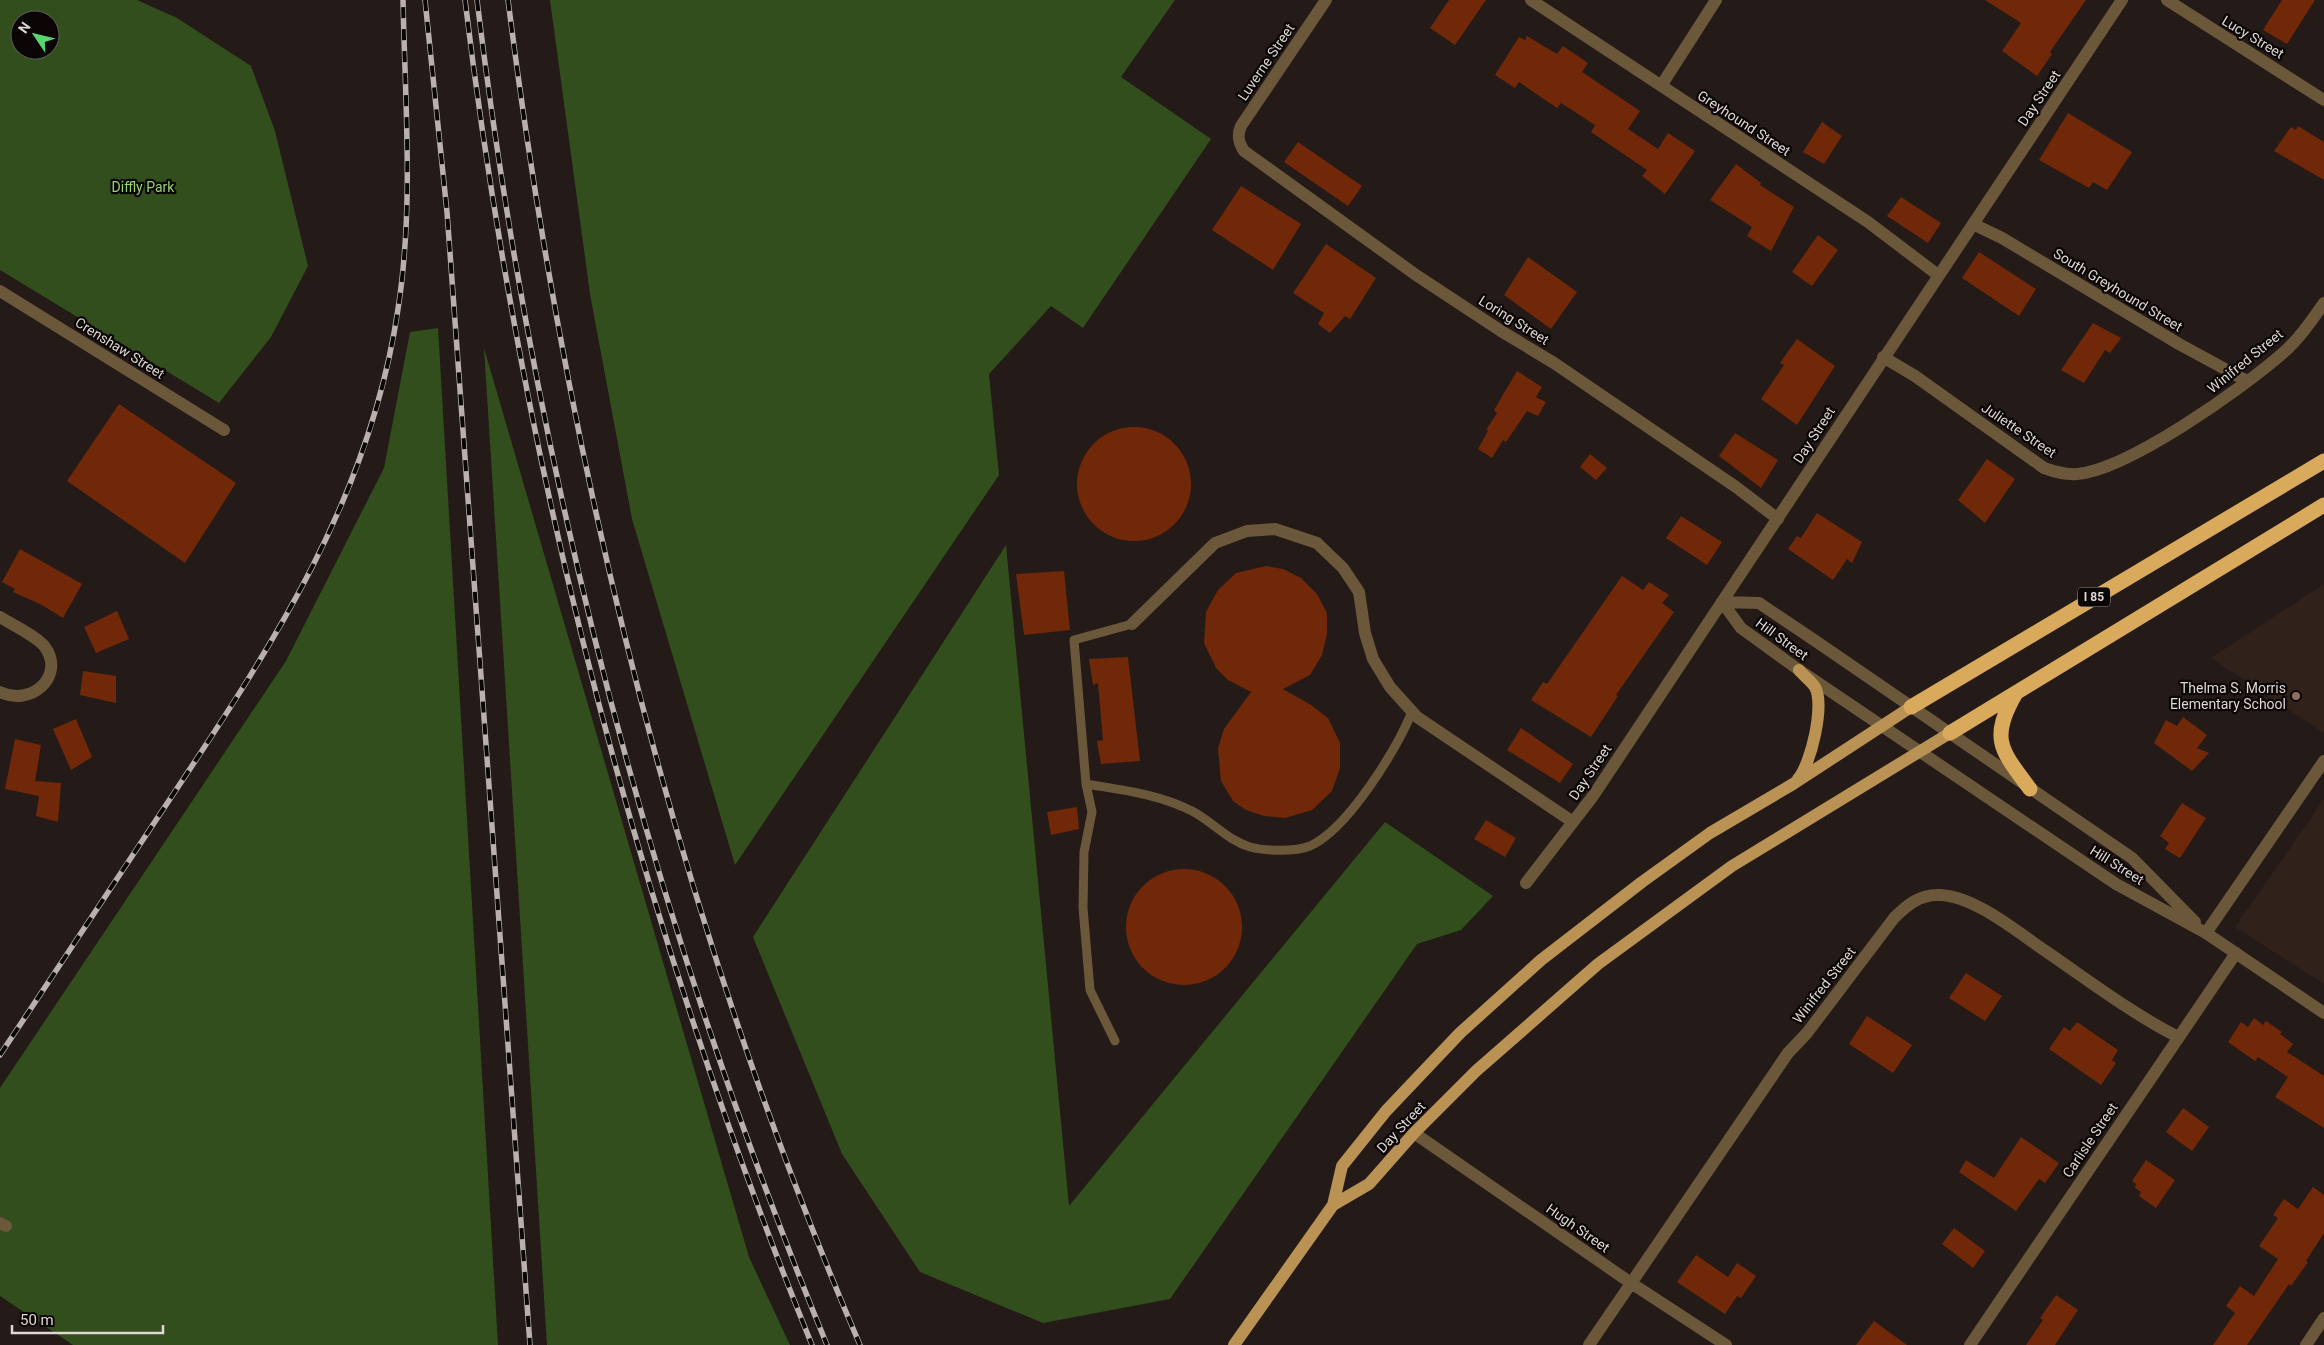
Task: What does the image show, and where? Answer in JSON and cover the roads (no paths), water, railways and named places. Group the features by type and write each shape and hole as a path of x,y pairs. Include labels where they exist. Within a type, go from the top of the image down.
{"highway":[{"name":"I 85","path":"1911,707 2324,461"},
{"path":"1950,733 2324,505"},
{"path":"2017,691 2008,707 1999,737 2003,752 2030,789"}],"main road":[{"path":"1794,784 1803,773 1814,740 1819,712 1815,687 1799,670"},
{"name":"Day Street","path":"1234,1345 1333,1204 1342,1166 1386,1111 1454,1039 1500,996 1590,920 1642,882 1710,834 1794,784 1911,707"},
{"name":"Day Street","path":"1333,1204 1369,1184 1414,1133 1516,1034 1598,964 1732,866 1950,733"}],"street":[{"name":"Luverne Street","path":"1238,143 1238,131 1241,126 1326,0"},
{"name":"Greyhound Street","path":"1531,0 1868,222 1938,275"},
{"path":"1661,86 1716,0"},
{"name":"Day Street","path":"1526,883 1573,822 1722,602 2122,0"},
{"name":"Lucy Street","path":"2167,0 2324,100"},
{"name":"Loring Street","path":"1238,143 1249,156 1416,274 1501,331 1554,363 1736,487 1778,519"},
{"name":"South Greyhound Street","path":"1973,224 2002,238 2179,344 2247,381"},
{"name":"Crenshaw Street","path":"0,291 224,430"},
{"name":"Winifred Street","path":"2200,415 2284,352 2324,303"},
{"name":"Juliette Street","path":"1883,357 1915,376 2044,468 2055,472 2079,474 2097,470 2134,453 2200,415"},
{"path":"1132,624 1216,543 1247,531 1275,528 1317,543 1343,568 1359,592 1365,632 1373,659 1390,687 1412,712 1573,822"},
{"name":"Hill Street","path":"1722,602 1741,628 1799,670 1883,725 1919,752 2116,884 2206,933 2324,1013"},
{"name":"Hill Street","path":"1722,602 1759,603 1950,733 2132,858 2206,933"},
{"path":"0,617 44,646 50,658 50,672 45,684 36,692 26,697 14,697 0,692"},
{"path":"2206,933 2324,760"},
{"name":"Winifred Street","path":"1589,1345 1788,1053 1807,1033 1894,918 1906,906 1920,897 1941,895 1964,901 1982,910 2010,926 2151,1023 2178,1038"},
{"name":"Carlisle Street","path":"1970,1345 2236,953"},
{"name":"Hugh Street","path":"1414,1133 1631,1283 1726,1345"},
{"path":"2308,1344 2324,1318"}],"lane":[{"path":"1115,1041 1090,990 1083,908 1084,852 1092,812 1086,784 1074,640 1132,624"},
{"path":"1086,784 1156,796 1193,812 1227,837 1250,847 1274,851 1310,846 1341,824 1376,776 1406,726 1412,712"}],"railway":[{"path":"0,1055 207,744 279,628 312,568 340,507 365,444 384,378 398,309 403,271 407,194 403,0"},
{"path":"425,0 447,212 530,1345"},
{"path":"465,0 489,173 518,344 553,515 594,684 640,852 692,1018 749,1182 812,1345"},
{"path":"477,0 501,173 530,345 566,515 607,684 653,852 706,1018 763,1183 827,1345"},
{"path":"508,0 532,172 562,344 597,515 637,685 683,853 736,1019 795,1183 860,1345"}],"place":[{"name":"Thelma S. Morris Elementary School","path":"2296,696"}],"park label":[{"name":"Diffly Park","path":"143,187"}]}
